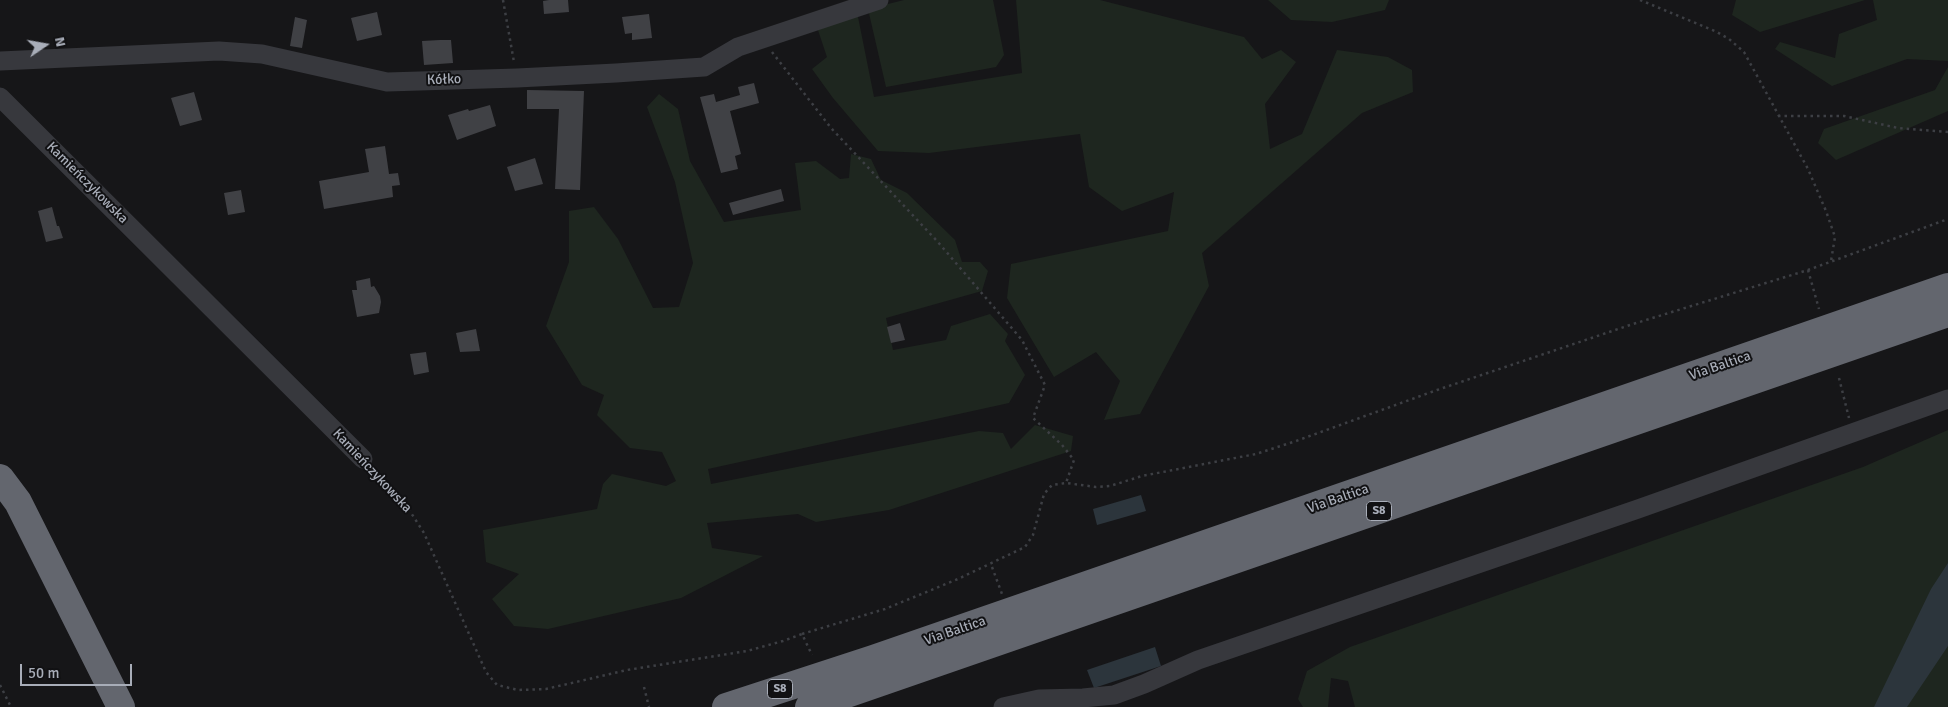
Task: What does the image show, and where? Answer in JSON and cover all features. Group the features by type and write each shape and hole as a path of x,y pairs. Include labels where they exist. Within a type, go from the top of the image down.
{"highway":[{"name":"Via Baltica","path":"726,707 873,659 1948,287"},
{"name":"Via Baltica","path":"809,707 1948,313"},
{"path":"0,478 18,502 121,707"}],"street":[{"name":"Kółko","path":"0,61 219,52 262,54 388,82 517,78 704,67 738,47 878,0"},
{"name":"Kamieńczykowska","path":"0,97 363,459"},
{"path":"1003,707 1039,699 1083,698 1114,694 1144,684 1198,660 1948,399"}],"path":[{"path":"503,0 517,78"},
{"path":"1640,0 1729,39 1744,52 1808,169 1826,210 1835,237 1831,261"},
{"path":"762,39 831,128 937,241 1022,340 1045,386 1033,418 1062,445 1074,460 1066,482 1096,487 1110,486 1142,476 1256,454 1633,324 1808,270 1948,219"},
{"path":"1778,116 1844,116 1898,128 1948,132"},
{"path":"1808,270 1819,310"},
{"path":"1838,378 1854,433"},
{"name":"Kamieńczykowska","path":"363,459 406,506 424,533 486,672 497,685 518,690 546,689 627,670 747,651 884,609 958,579 1025,547 1033,535 1044,494 1052,485 1066,482"},
{"path":"992,568 1002,592"},
{"path":"802,634 812,655"},
{"path":"0,685 11,707"},
{"path":"644,687 649,707"}],"shaded area":[{"path":"904,0 993,0 1004,55 996,67 886,87 868,9"},
{"path":"1016,0 1100,0 1244,37 1262,59 1281,50 1296,62 1265,104 1270,149 1302,134 1337,50 1388,57 1412,70 1413,92 1362,113 1202,253 1209,286 1140,414 1104,420 1120,381 1096,352 1054,377 1007,298 1011,264 1168,231 1174,192 1122,211 1089,187 1080,134 929,153 878,151 833,98 812,69 827,57 818,30 857,12 874,97 1022,73"},
{"path":"1268,0 1389,0 1385,10 1332,22 1291,20"},
{"path":"1736,0 1865,0 1760,32 1732,15"},
{"path":"1873,0 1948,0 1948,61 1907,59 1832,86 1775,49 1780,42 1835,58 1839,34 1877,20"},
{"path":"1948,67 1948,111 1836,160 1818,143 1824,129 1935,90"},
{"path":"659,94 678,109 690,161 724,222 801,210 795,163 816,161 840,179 849,178 851,154 871,159 881,180 907,193 955,240 962,262 980,262 988,271 982,291 886,318 893,350 946,340 951,326 990,314 1008,334 1005,341 1025,375 1009,403 708,469 711,484 979,431 1003,433 1011,449 1035,425 1073,436 1071,451 889,510 816,522 798,514 707,523 712,548 763,556 681,598 548,629 514,626 492,599 519,574 486,562 483,530 597,509 603,484 612,474 666,486 676,481 662,452 630,448 597,415 604,395 582,385 546,326 569,262 569,211 594,207 618,239 653,308 679,307 693,263 675,182 647,107"},
{"path":"1948,430 1948,707 1355,707 1348,681 1331,678 1328,707 1303,707 1298,699 1307,671 1350,647 1863,467"},
{"path":"1141,495 1146,511 1097,525 1093,509"},
{"path":"1948,563 1948,646 1907,707 1874,707 1931,589"},
{"path":"1155,647 1161,666 1094,688 1087,670"}],"building":[{"path":"568,0 569,12 544,14 543,1"},
{"path":"377,12 382,35 357,41 351,18"},
{"path":"649,14 652,38 632,40 632,33 625,34 622,17"},
{"path":"295,17 307,20 302,48 290,46"},
{"path":"451,40 453,63 424,65 422,41"},
{"path":"754,83 759,103 730,111 741,154 735,156 738,169 721,173 700,97 714,94 716,102 740,95 738,87"},
{"path":"527,90 584,91 580,190 555,189 559,109 527,109"},
{"path":"194,92 202,120 180,126 171,98"},
{"path":"490,105 496,126 457,140 448,115"},
{"path":"385,146 389,174 398,173 400,185 392,186 393,197 324,209 319,181 369,172 365,149"},
{"path":"535,158 543,184 515,191 507,167"},
{"path":"781,189 784,201 733,215 729,203"},
{"path":"241,190 245,212 228,215 224,193"},
{"path":"52,207 57,226 59,226 63,238 46,242 38,211"},
{"path":"370,278 371,287 374,286 380,296 379,313 357,317 352,290 357,290 356,281"},
{"path":"900,323 905,340 891,343 887,327"},
{"path":"476,329 480,351 460,352 456,333"},
{"path":"426,352 429,372 414,375 410,354"}]}
